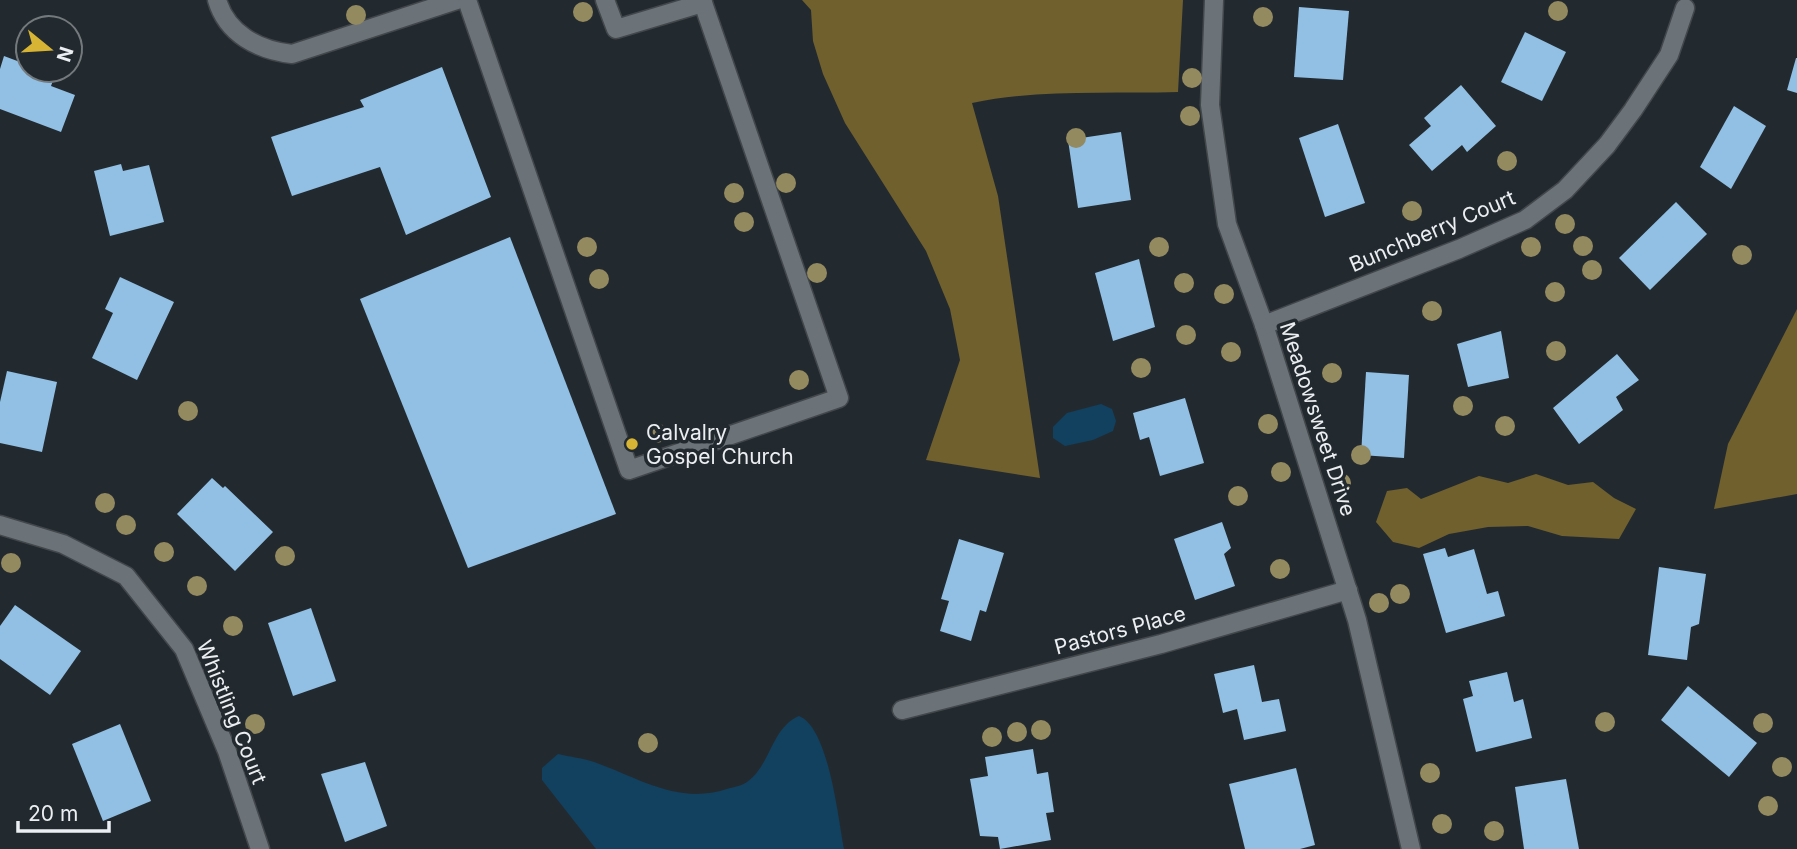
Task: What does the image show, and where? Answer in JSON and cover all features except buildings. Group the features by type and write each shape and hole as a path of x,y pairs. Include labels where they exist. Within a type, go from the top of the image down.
{"street":[{"path":"222,4 232,27 250,42 272,51 292,54 457,0"},
{"path":"467,0 629,470 839,398 703,1 616,29 605,0"},
{"name":"Meadowsweet Drive","path":"1214,0 1210,105 1227,224 1264,325 1348,590 1397,779 1411,849"},
{"name":"Bunchberry Court","path":"1264,325 1514,225 1565,190 1607,145 1633,110 1669,55 1685,8"},
{"name":"Whistling Court","path":"0,525 63,544 126,576 184,649 227,751 260,849"},
{"name":"Pastors Place","path":"902,710 1161,644 1348,590"}],"shaded area":[{"path":"802,0 1183,0 1178,92 1048,94 972,103 998,196 1040,478 926,460 960,360 950,309 926,251 845,123 823,74 813,41 811,10"},
{"path":"1797,309 1797,494 1714,509 1728,444"},
{"path":"1536,474 1568,485 1593,482 1614,498 1636,509 1619,539 1562,536 1528,526 1488,527 1449,534 1419,548 1393,542 1376,522 1387,491 1407,488 1421,499 1479,476 1508,483"}],"water":[{"path":"1101,404 1112,409 1116,421 1113,431 1093,440 1065,446 1053,438 1053,427 1067,413"},
{"path":"799,716 818,737 825,755 844,849 596,849 542,780 542,768 558,754 590,761 675,792 692,794 727,789 745,783 755,775 782,729"}],"place":[{"name":"Calvalry Gospel Church","path":"632,444"}]}
